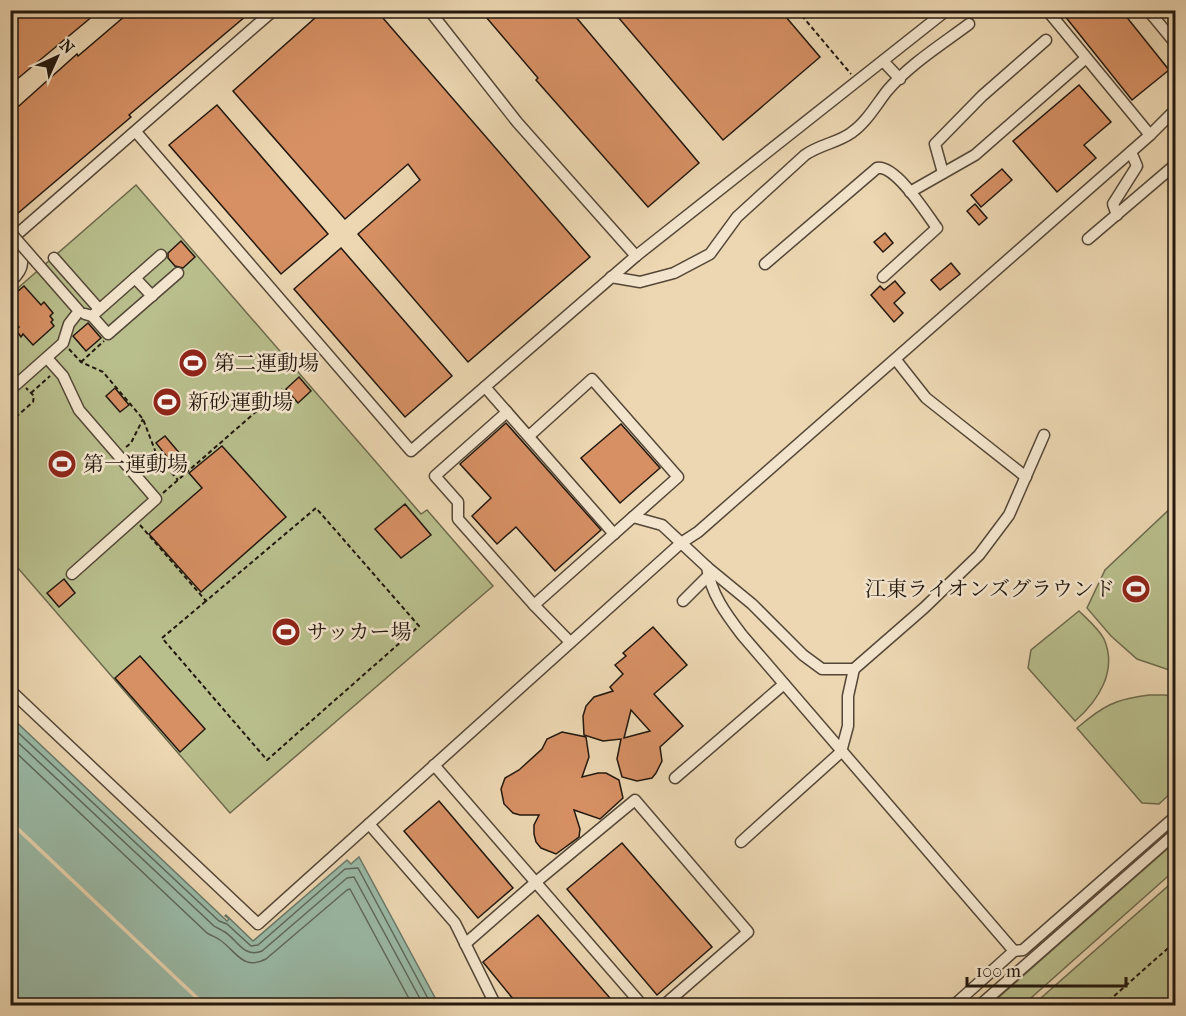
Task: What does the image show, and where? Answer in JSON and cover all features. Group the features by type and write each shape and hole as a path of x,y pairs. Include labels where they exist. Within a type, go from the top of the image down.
{"lane":[{"path":"10,282 18,276 23,264 21,252 14,237 274,10"},
{"path":"429,10 518,122 636,256"},
{"path":"136,132 411,452 636,256 947,10"},
{"path":"1047,10 1150,135"},
{"path":"1148,10 1176,44"},
{"path":"612,278 640,282 674,273 711,254 737,217 811,151 851,133 922,58 969,24"},
{"path":"943,173 935,144 982,96 1046,40"},
{"path":"910,192 975,155 1086,58"},
{"path":"883,61 900,79"},
{"path":"10,690 258,924 681,543 698,532 896,360 1150,135 1176,109"},
{"path":"1117,215 1113,204 1137,165 1131,152"},
{"path":"1088,239 1176,164"},
{"path":"765,264 877,168 883,167 891,171 910,192 937,228 883,277"},
{"path":"10,232 79,311 95,313 161,255"},
{"path":"54,258 75,282 108,334 178,273"},
{"path":"135,278 152,296"},
{"path":"62,292 75,282"},
{"path":"10,390 63,343 69,324 79,311"},
{"path":"47,358 63,376 79,410 156,499 72,574"},
{"path":"896,360 926,398 1026,477"},
{"path":"529,436 592,379 678,477 534,605"},
{"path":"485,387 614,534"},
{"path":"507,412 435,476 458,502 458,519 570,642"},
{"path":"741,842 841,752 848,726 848,696 854,669 924,608 979,555 1009,515 1044,435"},
{"path":"633,517 662,525 707,572 752,604 802,655 822,669 854,669"},
{"path":"683,601 707,572"},
{"path":"707,572 720,606 841,752 1014,951"},
{"path":"675,778 784,684"},
{"path":"434,765 642,1005"},
{"path":"465,944 635,801 748,932 663,1005"},
{"path":"953,1005 1014,951 1023,950 1176,816"},
{"path":"369,824 454,923 496,1005"},
{"path":"979,1005 1176,833"}],"path":[{"path":"797,10 851,74"},
{"path":"822,10 839,18 844,18 856,10"},
{"path":"81,362 106,340 108,334"},
{"path":"63,343 81,362 103,372 143,419 158,458 178,480"},
{"path":"31,393 57,370"},
{"path":"10,422 33,402 34,396 20,382"},
{"path":"156,499 282,389"},
{"path":"118,455 131,443 143,419"},
{"path":"137,478 158,458"},
{"path":"316,508 419,626 267,760 162,638 206,601 316,508"},
{"path":"134,519 206,601"},
{"path":"1103,1005 1176,941"}],"green space":[{"name":"新砂運動場","path":"136,185 421,514 427,510 493,586 230,813 11,560 11,294"},
{"name":"江東ライオンズグラウンド","path":"1175,504 1175,672 1137,659 1111,636 1087,608 1105,570"},
{"path":"1079,611 1104,639 1109,662 1107,674 1098,695 1075,721 1028,668 1031,650"},
{"path":"1149,695 1175,697 1175,789 1159,804 1142,803 1077,728 1094,714 1118,701"},
{"path":"1175,842 1175,870 1023,1005 990,1005"},
{"path":"1175,880 1175,1005 1033,1005"}],"water":[{"path":"10,716 227,921 229,919 226,915 253,941 347,860 351,864 359,857 439,1005 11,1005"}],"pier":[{"path":"11,820 207,1005 202,1005 11,825"}],"building":[{"path":"10,10 100,10 10,85"},
{"path":"132,10 253,10 17,214 10,206 10,114 77,54 78,56"},
{"path":"324,10 376,10 590,257 468,362 358,234 420,180 408,164 345,219 233,91"},
{"path":"480,10 570,10 699,163 648,207 536,80 538,78"},
{"path":"612,10 780,10 820,57 723,140"},
{"path":"1060,10 1121,10 1169,70 1132,100"},
{"path":"1079,85 1111,122 1084,145 1096,158 1057,192 1013,141"},
{"path":"217,105 328,234 281,274 169,145"},
{"path":"1002,169 1012,180 981,207 971,195"},
{"path":"975,204 987,218 979,225 967,211"},
{"path":"885,233 893,243 883,252 874,242"},
{"path":"181,241 195,257 183,268 175,266 168,258 168,253"},
{"path":"341,248 452,376 405,417 294,289"},
{"path":"951,263 960,274 940,290 931,280"},
{"path":"895,281 905,293 894,303 903,313 894,322 871,295 880,286 884,290"},
{"path":"24,286 41,305 44,302 53,313 50,316 54,326 33,345 23,334 21,337 16,330 19,327 10,318 10,298"},
{"path":"88,323 101,338 86,351 73,336"},
{"path":"299,377 311,391 298,403 286,389"},
{"path":"115,388 129,405 120,412 106,396"},
{"path":"506,423 601,530 555,571 516,527 497,544 472,516 491,498 460,464"},
{"path":"621,424 660,468 620,503 581,458"},
{"path":"165,436 181,455 172,463 156,443"},
{"path":"222,446 286,517 201,592 149,534 202,488 189,473"},
{"path":"405,504 431,535 401,558 375,529"},
{"path":"64,579 75,593 59,607 47,593"},
{"path":"653,627 687,665 654,694 683,726 660,747 662,761 652,778 637,781 622,777 617,759 621,739 603,741 584,735 583,716 586,706 594,697 613,691 610,687 623,674 615,665 626,656 623,653","holes":["631,710 650,731 624,738"]},
{"path":"140,656 205,729 180,752 115,678"},
{"path":"562,732 586,737 589,757 582,777 606,773 619,780 623,798 600,819 574,810 580,829 579,837 556,854 541,848 536,842 534,825 539,815 513,813 504,804 501,789 505,778 519,770 542,749 547,739"},
{"path":"439,801 513,888 478,918 404,831"},
{"path":"622,843 712,947 657,995 567,889"},
{"path":"538,915 616,1005 518,1005 483,962"}],"place":[{"name":"第二運動場","path":"193,363"},
{"name":"新砂運動場","path":"167,402"},
{"name":"第一運動場","path":"62,464"},
{"name":"江東ライオンズグラウンド","path":"1136,589"},
{"name":"サッカー場","path":"286,632"}]}
